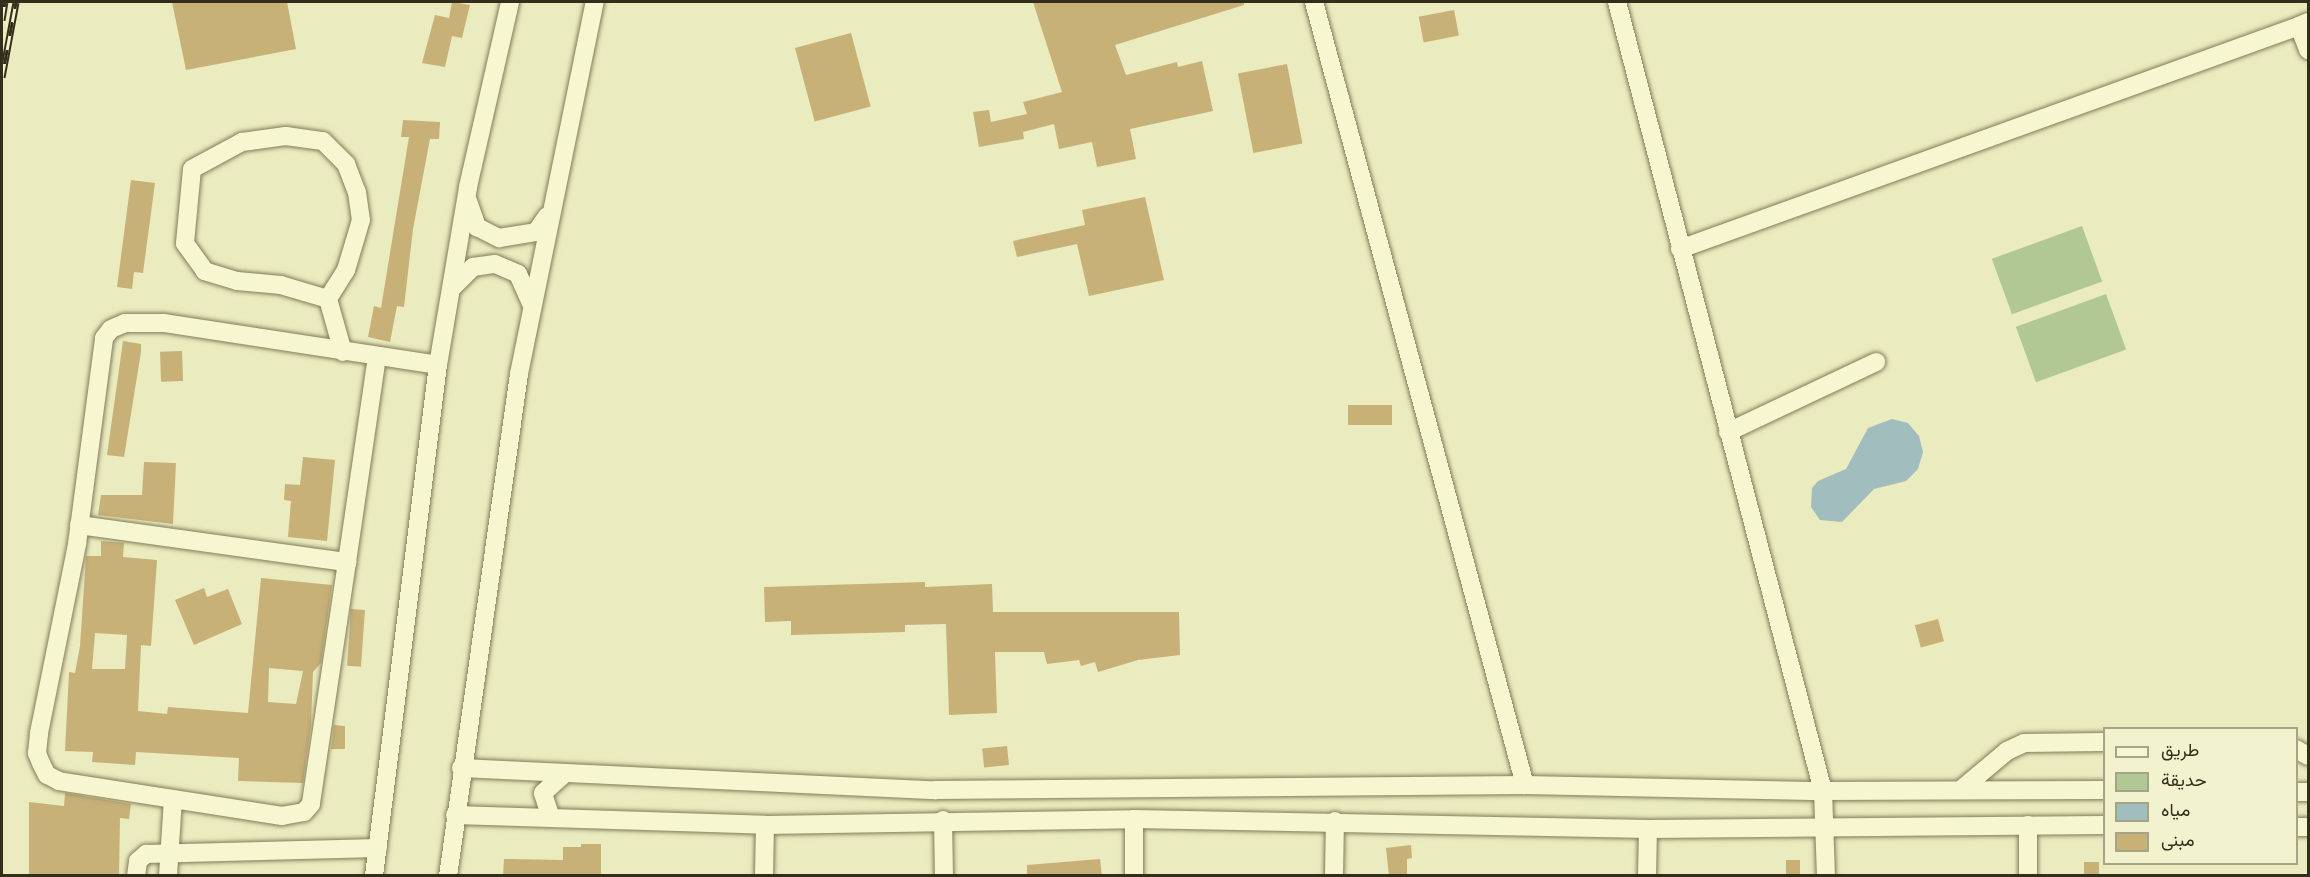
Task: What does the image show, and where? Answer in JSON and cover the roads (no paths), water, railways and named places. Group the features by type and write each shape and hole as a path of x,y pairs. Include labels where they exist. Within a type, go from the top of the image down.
{"street":[{"path":"374,876 438,365 468,188 510,2"},
{"path":"447,876 461,768 531,305 595,2"},
{"path":"1314,2 1525,785"},
{"path":"1617,2 1823,791 1827,876"},
{"path":"1680,249 2304,24 2308,50"},
{"path":"328,299 281,285 237,281 205,271 185,243 192,169 242,142 286,136 323,141 346,164 357,192 361,220 346,270 328,299 343,352"},
{"path":"468,188 471,217 477,227 499,238 536,232 551,208"},
{"path":"450,291 464,273 495,264 518,274 531,305"},
{"path":"377,357 311,804 297,815 282,816 59,781 47,775 37,753 79,525 104,338 111,329 124,323 164,323 438,365"},
{"path":"1728,432 1876,362"},
{"path":"79,525 347,562"},
{"path":"1963,788 2007,751 2024,743 2103,741"},
{"path":"461,768 935,789 1525,785 1823,791 1963,788 2103,790"},
{"path":"551,818 543,793 564,774"},
{"path":"168,876 173,799"},
{"path":"455,815 765,825 944,820 1134,819 1335,821 1648,829 1826,824 2103,825"},
{"path":"1134,819 1134,876"},
{"path":"944,820 944,876"},
{"path":"1334,876 1335,821"},
{"path":"764,876 765,825"},
{"path":"2028,825 2028,876"},
{"path":"1647,876 1648,829"},
{"path":"136,876 141,857 169,851 378,848"}],"water":[{"path":"1892,419 1908,423 1919,436 1923,452 1918,469 1906,481 1874,489 1842,522 1820,520 1811,507 1812,488 1818,481 1846,469 1868,428"}],"railway":[{"path":"2,20 5,2"},
{"path":"2,77 16,2"}]}
